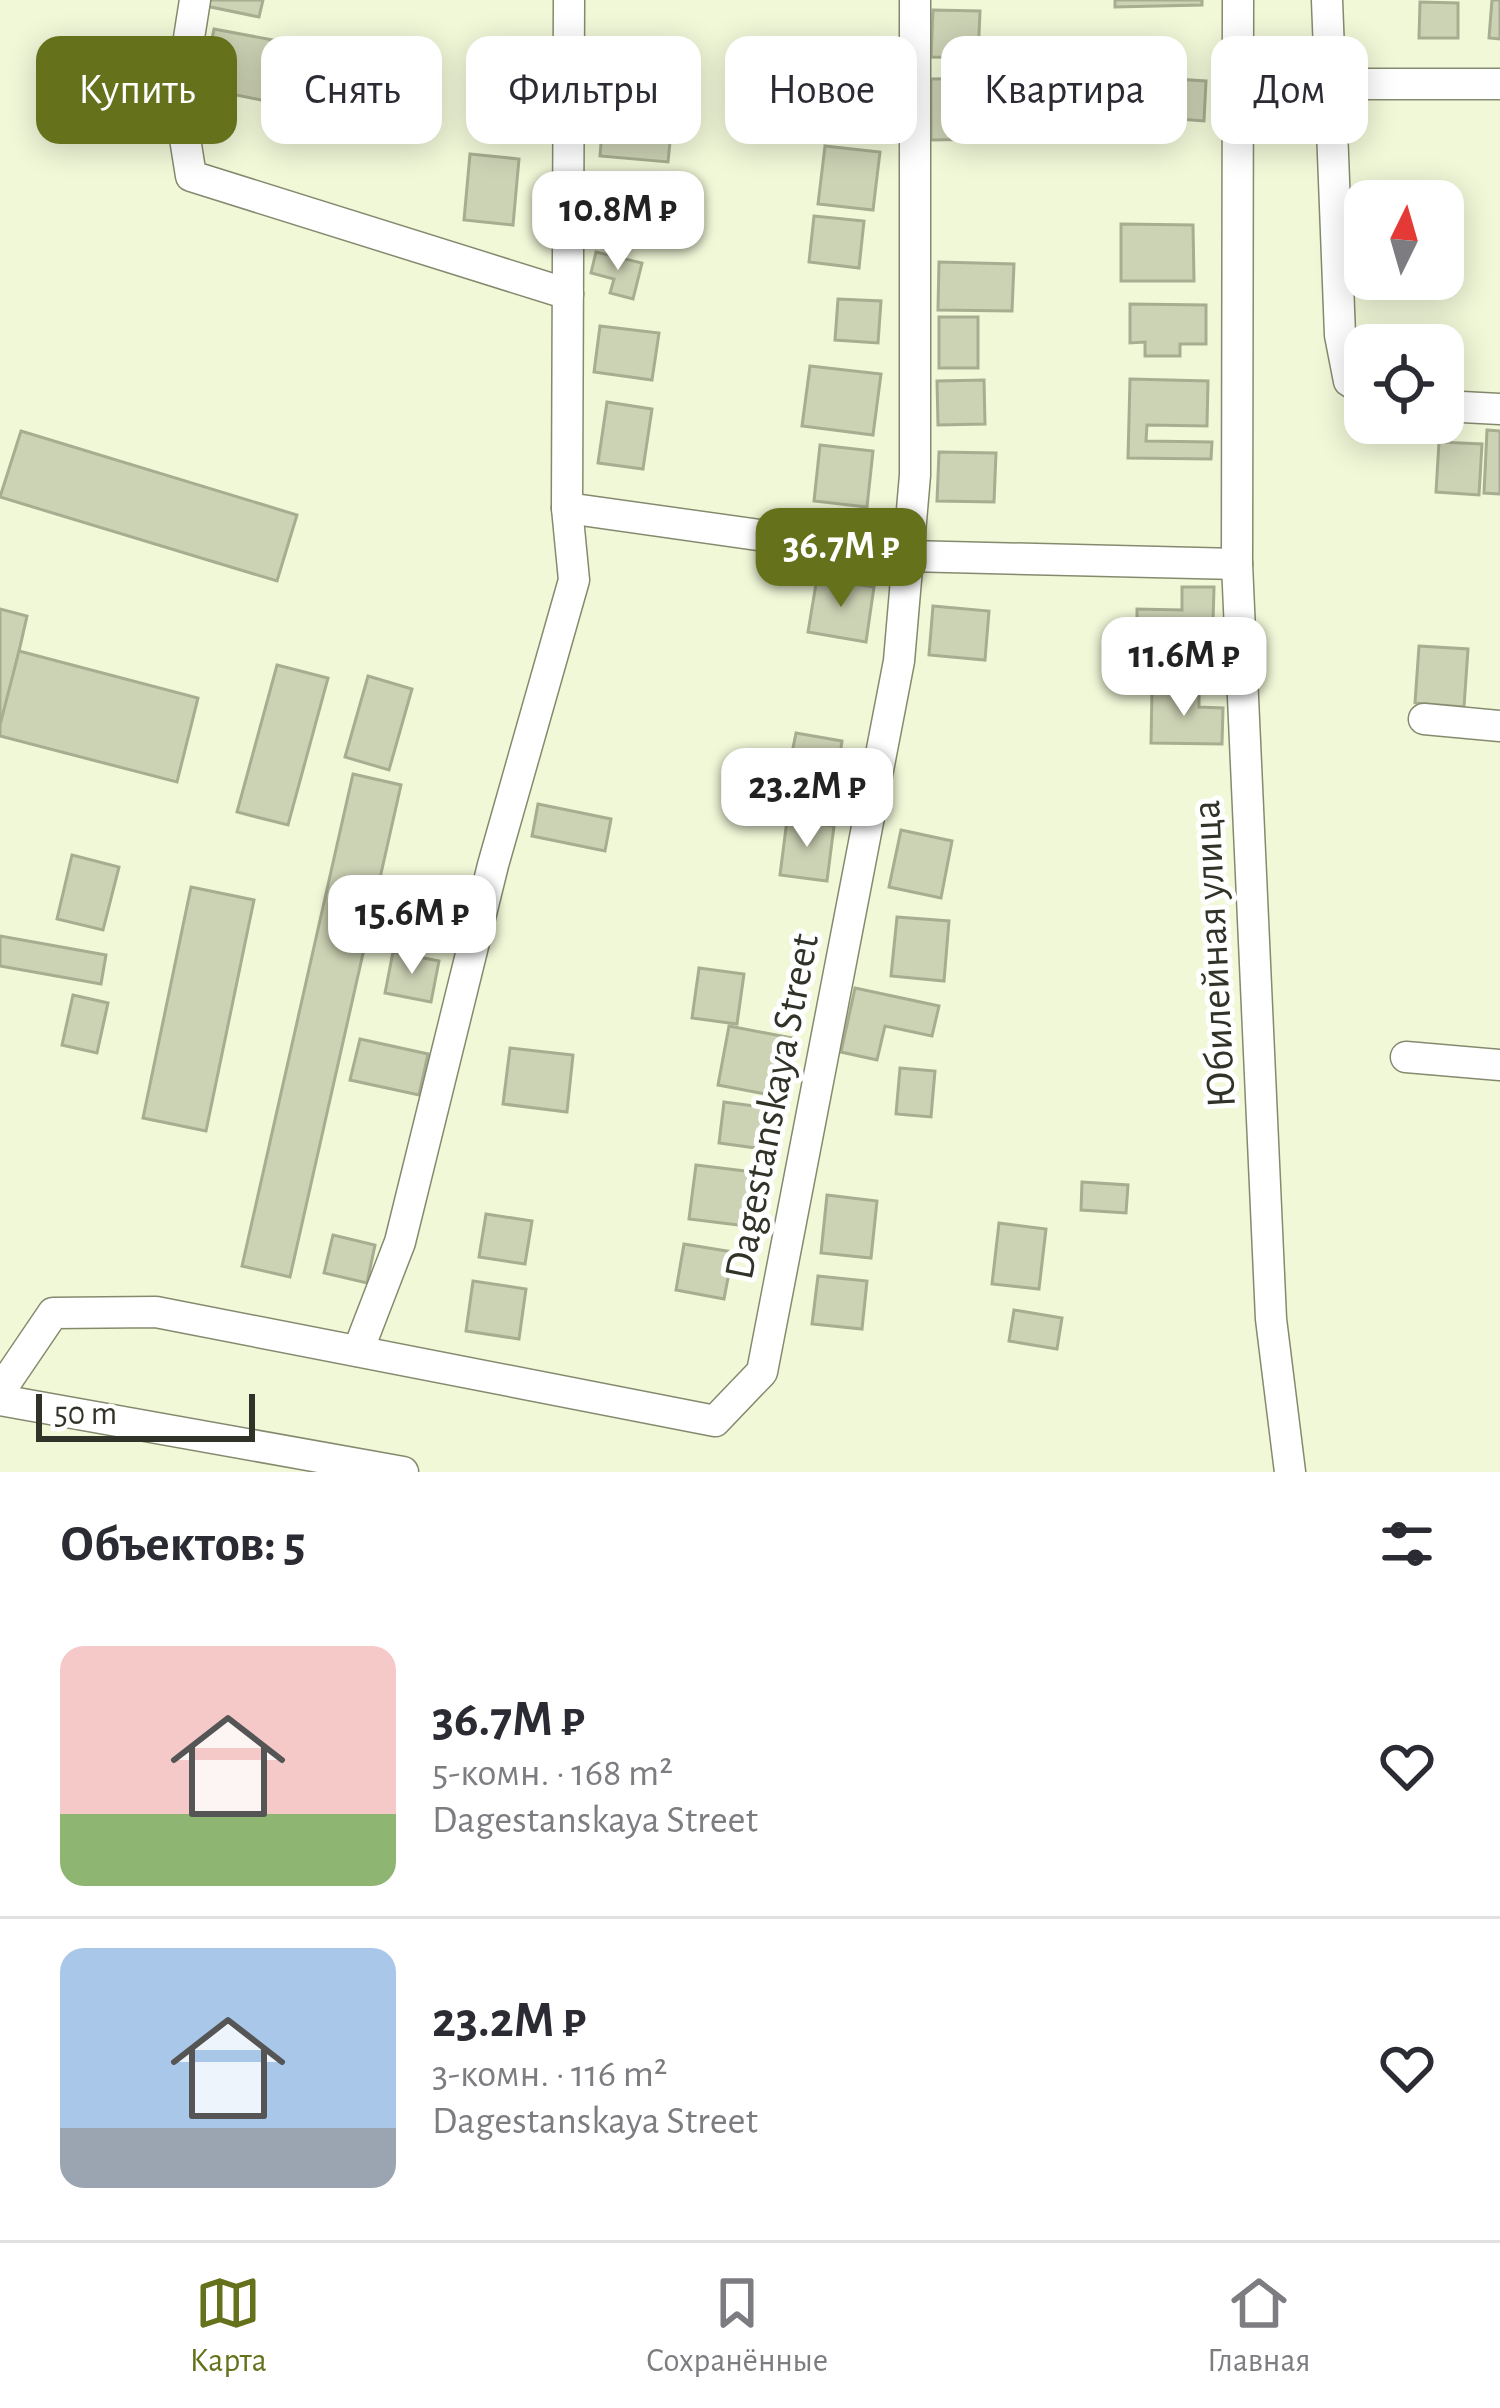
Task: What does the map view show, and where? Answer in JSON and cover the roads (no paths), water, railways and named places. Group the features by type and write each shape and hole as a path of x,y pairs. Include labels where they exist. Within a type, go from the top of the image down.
{"street":[{"path":"195,0 179,101 190,176 568,294"},
{"path":"0,1391 53,1313 156,1312 358,1351 400,1242 493,866 574,580 567,508 569,0"},
{"name":"Dagestanskaya Street","path":"358,1351 715,1421 762,1372 898,661 915,475 915,0"},
{"name":"Юбилейная улица","path":"1238,0 1238,36"},
{"path":"1328,0 1329,36"},
{"path":"1368,84 1500,84"},
{"name":"Юбилейная улица","path":"1238,144 1237,565 1271,1318 1290,1472"},
{"path":"1332,144 1344,355"},
{"path":"1464,407 1500,409"},
{"path":"567,508 908,556 1237,565"},
{"path":"1424,719 1500,726"},
{"path":"1406,1057 1500,1065"},
{"path":"0,1400 403,1472"}]}
